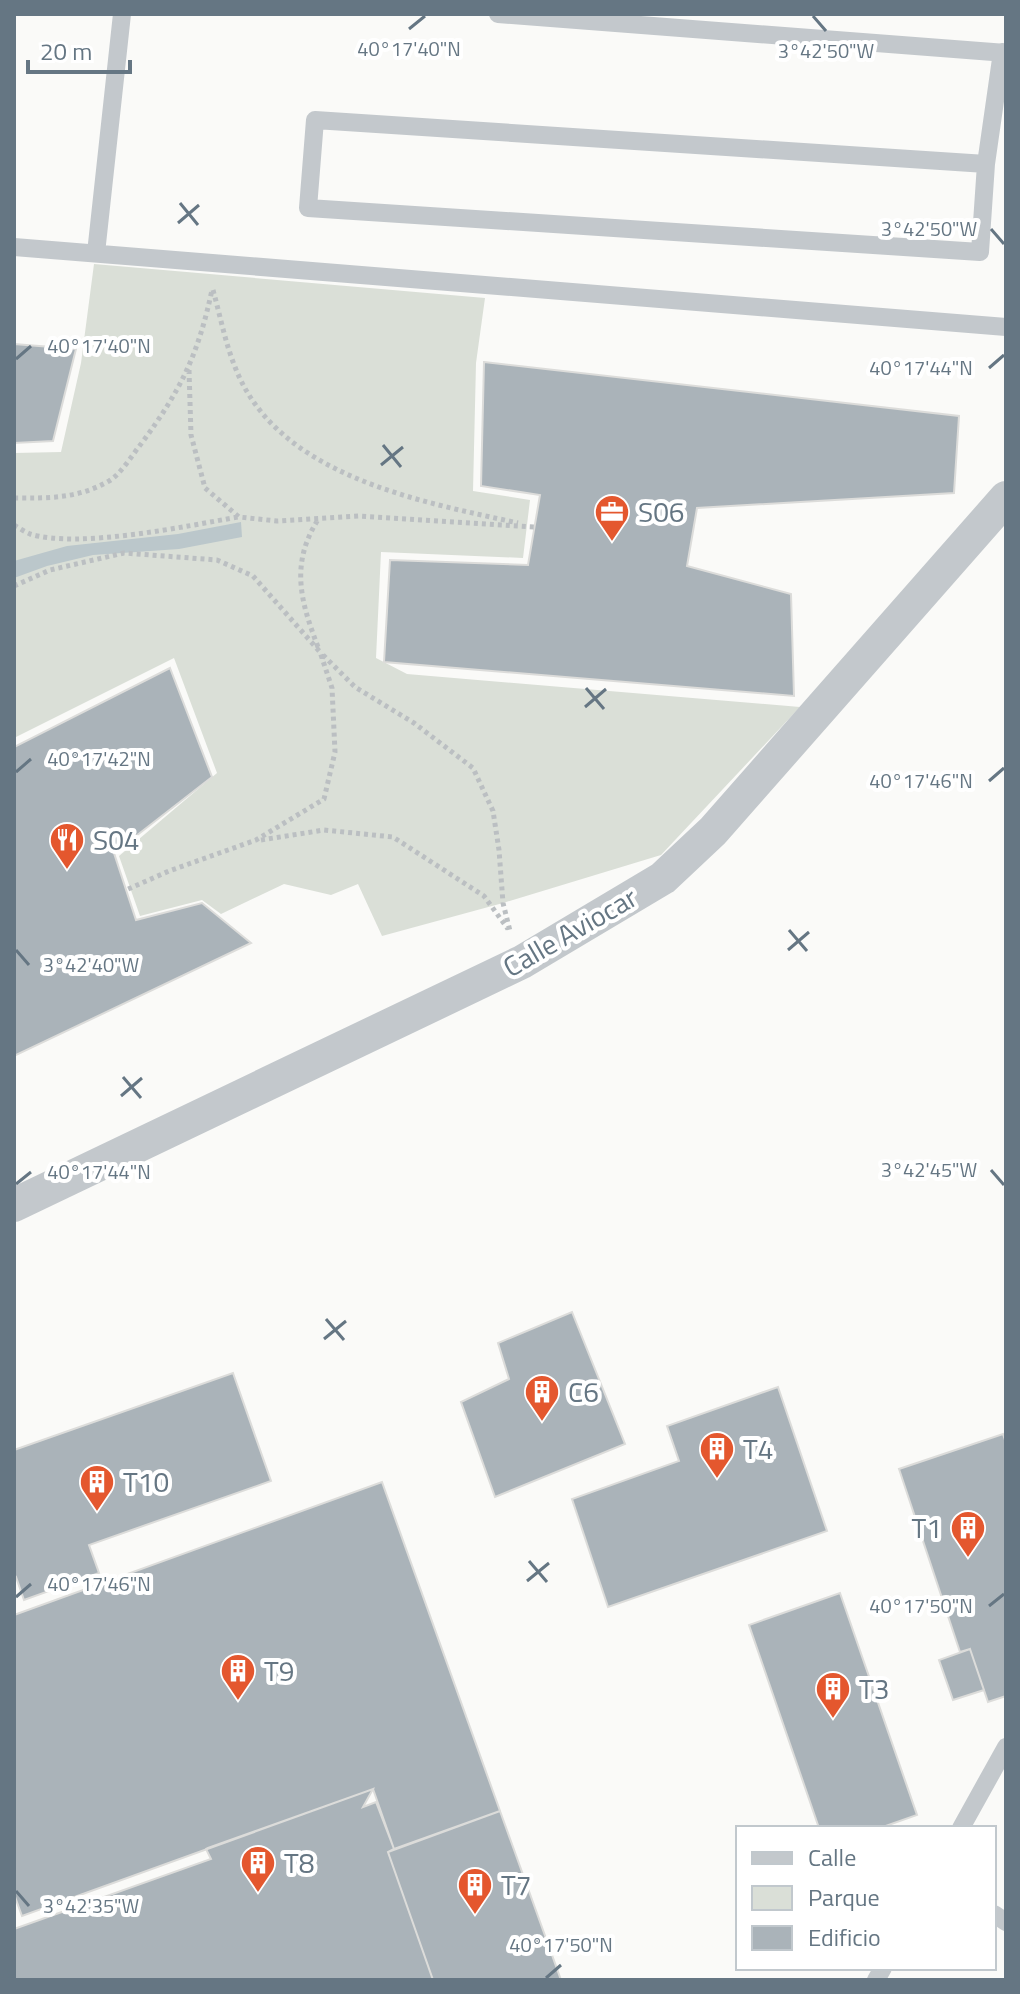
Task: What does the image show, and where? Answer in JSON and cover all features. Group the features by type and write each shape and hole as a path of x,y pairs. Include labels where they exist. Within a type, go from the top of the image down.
{"street":[{"name":"Calle Aviocar","path":"14,1205 522,962 663,878 713,831 1006,498"}],"lane":[{"path":"96,253 122,14"},
{"path":"498,14 1004,52 986,164 980,252 308,208 315,120 986,164"},
{"path":"14,247 1006,327"},
{"path":"962,1826 1006,1747"}],"path":[{"path":"14,498 68,498 111,480 162,415 189,370 204,330 213,289 235,368 260,411 292,443 333,468 412,498 535,527 359,516 277,521 239,517 72,539 30,534 14,525"},
{"path":"189,370 191,435 205,488 239,517"},
{"path":"256,840 324,799 335,752 332,688 304,610 299,574 308,535 319,518"},
{"path":"14,586 50,570 124,553 217,560 253,576 355,687 414,723 473,768 493,811 503,903 510,933 484,896 393,837 324,830 256,840 126,890"}],"green space":[{"path":"94,264 485,298 476,363 473,491 530,500 523,558 381,552 376,658 407,674 800,707 661,855 382,936 358,884 331,895 284,884 221,914 202,900 140,916 119,856 217,773 174,658 14,738 14,453 61,452 81,363"}],"shaded area":[{"path":"241,522 242,537 179,549 93,555 14,578 14,561 67,546 178,534"}],"building":[{"path":"14,344 76,349 53,441 14,443"},
{"name":"S06","path":"484,362 959,416 954,493 697,508 687,566 791,594 794,696 384,662 390,560 528,565 540,495 481,486"},
{"name":"S04","path":"170,668 212,777 114,853 136,920 202,903 251,943 14,1056 14,747"},
{"name":"C6","path":"572,1312 625,1444 495,1497 461,1402 509,1379 498,1343"},
{"name":"T10","path":"233,1373 271,1481 89,1545 99,1573 24,1600 14,1578 14,1450"},
{"name":"T4","path":"778,1387 827,1531 608,1607 572,1499 679,1461 667,1426"},
{"name":"T1","path":"1003,1434 1006,1443 1006,1696 988,1702 970,1649 960,1652 899,1469"},
{"name":"T9","path":"382,1482 500,1811 394,1849 373,1789 22,1916 14,1894 14,1615"},
{"name":"T3","path":"840,1593 917,1815 886,1826 818,1826 749,1625"},
{"path":"970,1649 984,1690 953,1700 939,1660"},
{"name":"T8","path":"373,1789 363,1807 376,1802 394,1849 388,1852 433,1980 14,1980 14,1929 211,1859 208,1848"},
{"name":"T7","path":"500,1811 561,1980 433,1980 388,1852"}],"place":[{"name":"S06","path":"612,543"},
{"name":"S04","path":"67,871"},
{"name":"C6","path":"542,1423"},
{"name":"T4","path":"717,1480"},
{"name":"T10","path":"97,1513"},
{"name":"T1","path":"968,1559"},
{"name":"T9","path":"238,1702"},
{"name":"T3","path":"833,1720"},
{"name":"T8","path":"258,1894"},
{"name":"T7","path":"475,1916"}]}
